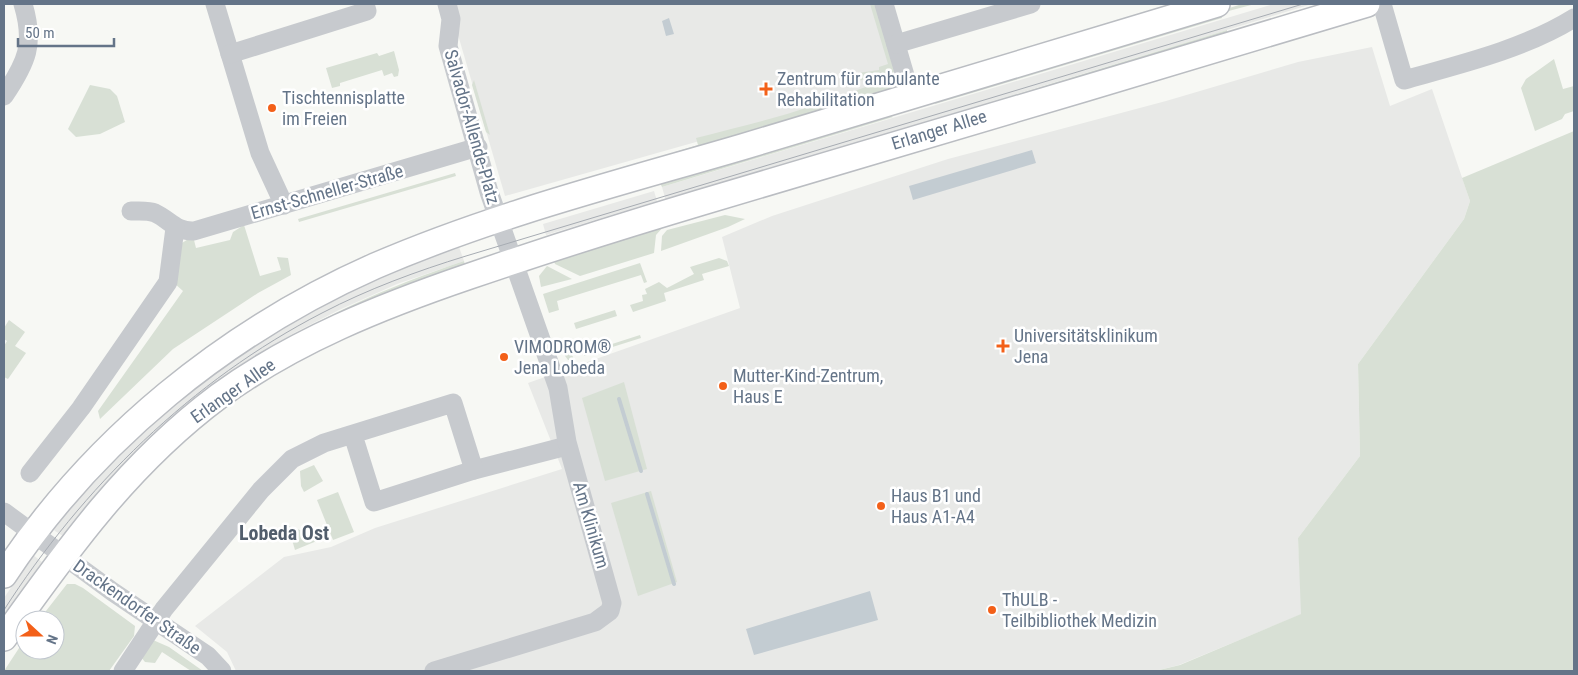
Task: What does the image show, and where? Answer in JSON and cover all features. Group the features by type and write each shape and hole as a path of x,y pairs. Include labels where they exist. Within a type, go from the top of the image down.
{"main road":[{"name":"Erlanger Allee","path":"4,638 88,470 136,421 172,390 212,360 281,315 337,284 440,241 571,197 1217,4"},
{"name":"Erlanger Allee","path":"4,575 49,545 107,500 140,464 220,395 295,349 338,327 382,308 512,261 946,128 1367,4"}],"street":[{"path":"4,96 22,68 28,52 30,36 23,4"},
{"path":"215,4 260,153 284,205"},
{"path":"230,54 367,10 365,4"},
{"name":"Salvador-Allende-Platz","path":"447,4 451,19 448,46 499,221"},
{"path":"884,4 911,96"},
{"path":"896,44 1031,4"},
{"path":"1382,4 1404,80 1527,41 1554,30 1574,18"},
{"name":"Ernst-Schneller-Straße","path":"176,228 184,232 194,231 478,147"},
{"path":"30,473 82,408 168,282 176,228 152,212 131,210"},
{"path":"499,221 512,261"},
{"name":"Am Klinikum","path":"434,671 595,622 610,611 611,594 567,442 558,388 512,261"},
{"path":"123,671 156,621 276,474 292,459 324,443 453,403 474,470"},
{"path":"353,435 374,502 474,470 559,448"},
{"name":"Drackendorfer Straße","path":"4,512 208,656 222,671"}],"shaded area":[{"path":"449,4 875,4 897,85 505,196"},
{"path":"870,4 878,4 898,71 850,83 851,74 879,70 879,67 888,64"},
{"path":"1242,4 1255,4 1221,13 1222,18 935,104 936,101"},
{"path":"1274,4 1312,4 666,201 662,187"},
{"path":"669,18 674,34 666,36 662,21"},
{"path":"1227,30 1227,35 940,124 939,118"},
{"name":"Universitätsklinikum Jena","path":"1372,47 1390,106 1432,89 1470,201 1464,219 1358,364 1360,456 1298,538 1302,614 1179,665 1155,671 236,671 227,652 195,626 284,557 331,547 375,528 562,469 528,383 740,308 722,237 772,216 948,159 1166,101 1298,62"},
{"path":"394,51 399,70 398,76 394,77 392,73 384,76 382,70 340,83 340,86 332,88 326,68 377,53 379,56"},
{"path":"1554,59 1563,89 1574,86 1574,111 1565,114 1562,119 1535,131 1521,88 1526,79"},
{"path":"474,80 490,135 486,132 472,85"},
{"path":"897,80 897,85 886,94 676,155 675,152 698,145 696,138 783,115 864,87"},
{"path":"90,85 110,89 117,96 125,122 100,134 76,137 68,129"},
{"path":"885,113 893,117 662,187 660,183"},
{"path":"1574,131 1574,671 1155,671 1180,665 1301,614 1298,538 1360,456 1358,364 1464,219 1470,201 1462,178"},
{"path":"1032,150 1036,163 913,200 909,186"},
{"path":"455,173 456,176 299,222 298,219"},
{"path":"654,191 657,201 546,235 543,224"},
{"path":"725,215 745,219 661,251 662,236 667,230"},
{"path":"244,225 260,276 281,270 277,257 288,258 291,275 258,293 173,349 100,419 98,411 183,291 174,283 182,243 193,236 196,248 230,240 233,232"},
{"path":"663,227 656,235 654,253 580,276 555,264 553,258"},
{"path":"459,247 464,261 397,284 339,310 294,333 245,365 85,510 63,536 55,531 53,528 117,455 191,387 296,317 386,274"},
{"path":"719,258 727,261 729,266 702,274 704,280 664,293 666,301 633,312 630,305 643,301 642,295 647,294 645,289 659,282 667,288 694,274 690,267"},
{"path":"464,261 465,265 339,319 245,365 298,333 351,306 405,282"},
{"path":"640,263 647,282 644,283 641,275 557,301 559,310 549,313 543,294"},
{"path":"547,266 572,279 541,287 539,276"},
{"path":"615,310 617,316 576,329 574,323"},
{"path":"9,320 25,332 15,346 26,353 8,379 4,377 4,346 7,341 4,339 4,328"},
{"path":"640,335 641,338 584,356 584,353"},
{"path":"569,346 574,360 568,360 560,349"},
{"path":"624,382 647,469 605,481 582,398"},
{"path":"314,465 323,481 304,492 301,486 300,471"},
{"path":"651,491 677,582 638,596 611,503"},
{"path":"338,492 354,532 333,540 317,500"},
{"path":"288,526 324,538 295,550"},
{"path":"33,555 42,562 4,617 4,598"},
{"path":"67,584 75,584 135,626 134,636 109,671 4,671 15,654 15,660 65,660 65,610 47,610"},
{"path":"870,591 878,620 754,655 746,629"},
{"path":"153,640 169,647 203,671 191,671 162,652 155,663 145,662 141,657"}],"waterway":[{"path":"619,399 641,471"},
{"path":"647,494 674,584"}],"tram line":[{"path":"4,610 68,522 105,480 144,441 185,404 228,371 274,340 339,304 393,281 466,256 1303,4"}],"place":[{"name":"Zentrum für ambulante Rehabilitation","path":"766,89"},
{"name":"Tischtennisplatte im Freien","path":"272,108"},
{"name":"Universitätsklinikum Jena","path":"1003,346"},
{"name":"VIMODROM® Jena Lobeda","path":"504,357"},
{"name":"Mutter-Kind-Zentrum, Haus E","path":"723,386"},
{"name":"Haus B1 und Haus A1-A4","path":"881,506"},
{"name":"ThULB - Teilbibliothek Medizin","path":"992,610"}],"district":[{"name":"Lobeda Ost","path":"284,533"}]}
